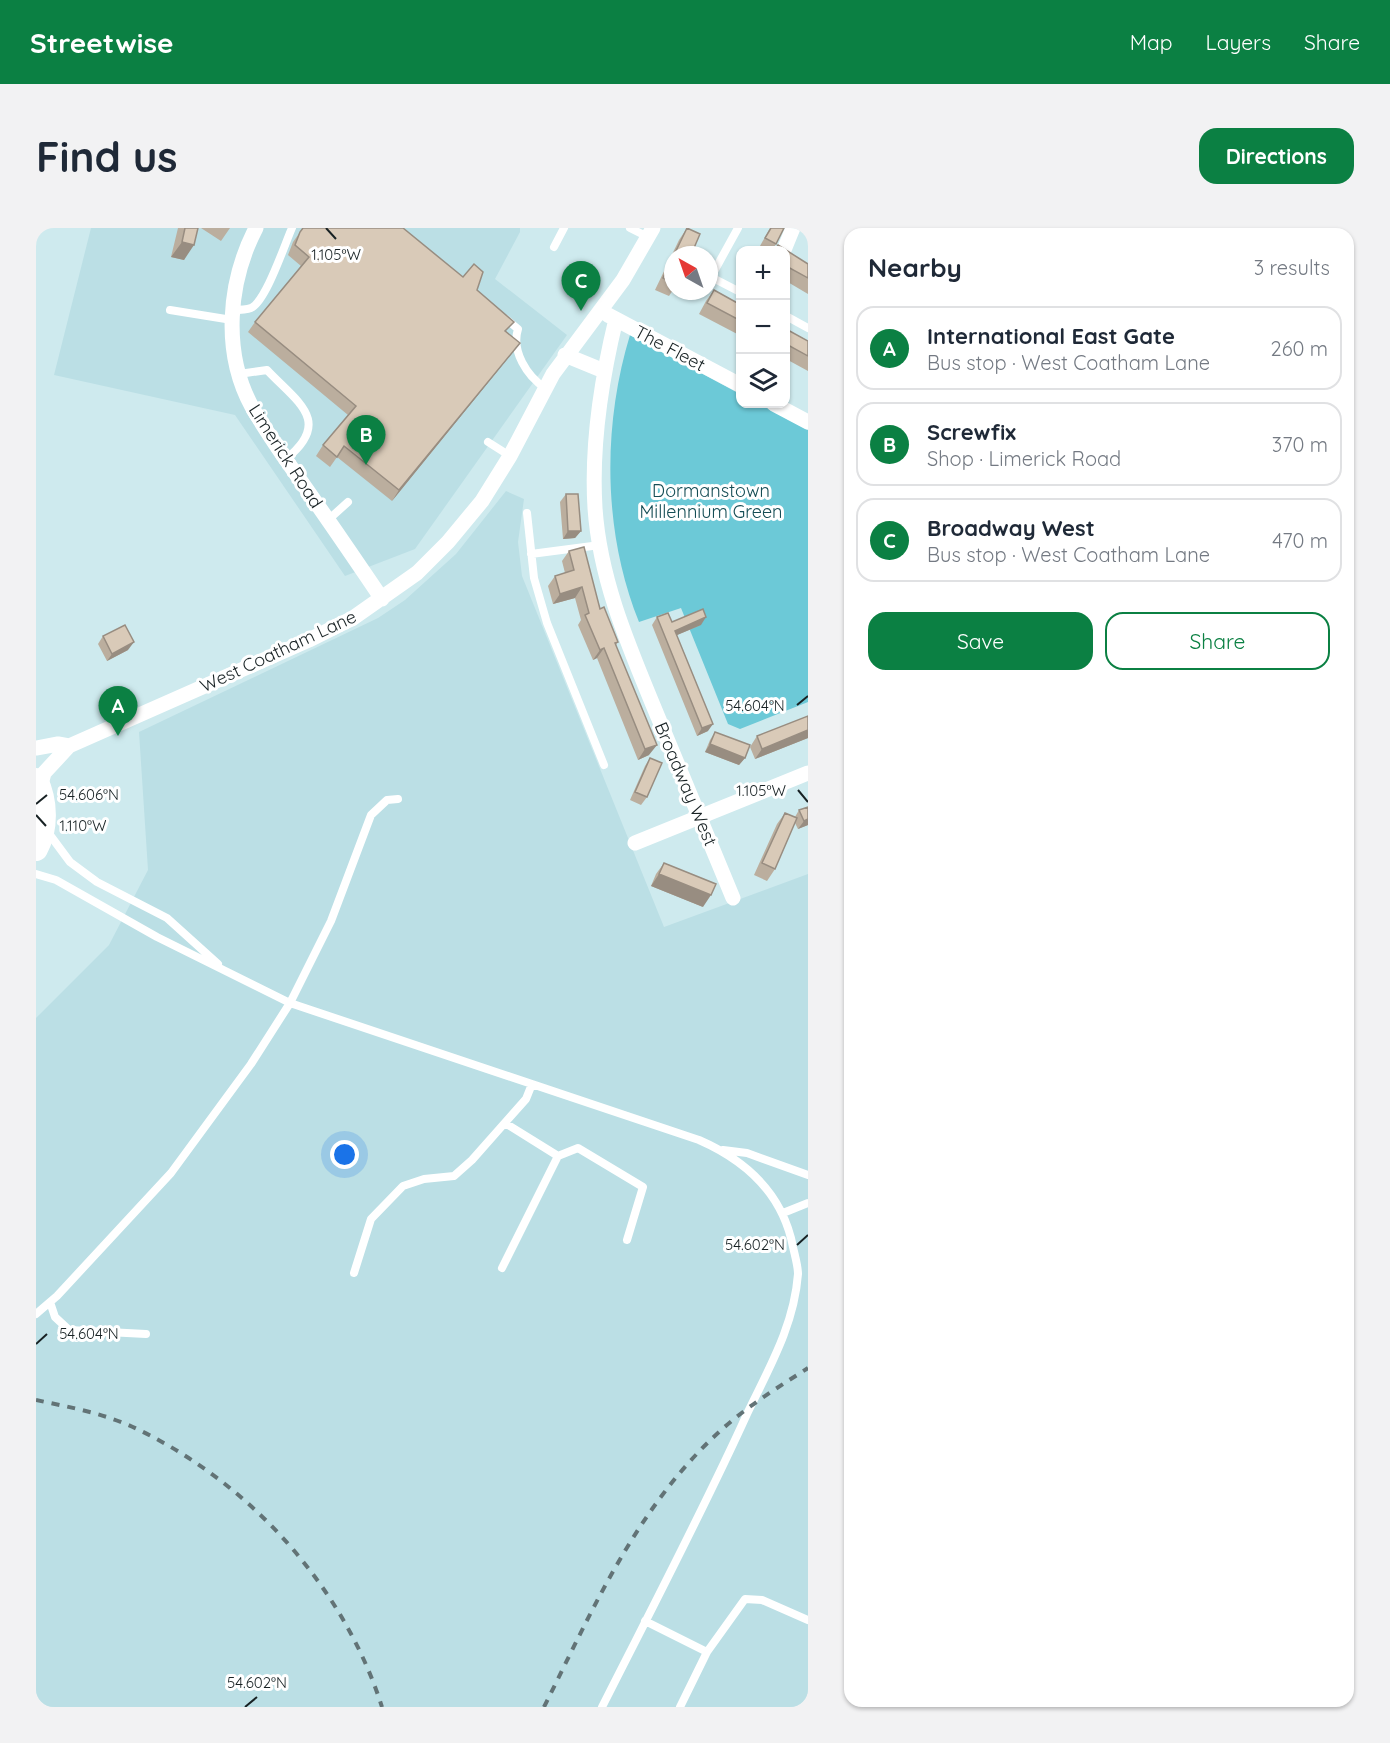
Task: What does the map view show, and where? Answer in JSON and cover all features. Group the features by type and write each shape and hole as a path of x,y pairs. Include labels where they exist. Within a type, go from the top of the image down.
{"main road":[{"path":"36,849 43,826 44,807 38,784"}],"street":[{"name":"Limerick Road","path":"256,228 243,252 235,285 232,316 239,374 252,406 382,599"},
{"path":"787,246 793,228"},
{"path":"600,310 623,280 650,233"},
{"path":"790,256 799,262"},
{"name":"The Fleet","path":"600,310 736,382"},
{"name":"West Coatham Lane","path":"38,784 44,773 69,746 309,640 382,599 417,573 448,542 482,501 510,456 545,388 566,355 600,310"},
{"name":"Broadway West","path":"616,319 604,371 594,475 600,545 610,593 626,638 733,898"},
{"path":"566,355 604,371"},
{"path":"782,408 808,422"},
{"name":"West Coatham Lane","path":"36,748 58,744 69,746"},
{"path":"635,843 808,773"}],"lane":[{"path":"170,310 232,316 252,308 268,289 273,269 292,228"},
{"path":"554,247 564,228"},
{"path":"630,228 650,233"},
{"path":"736,290 711,277 738,228"},
{"path":"502,316 518,329 515,338 524,368 532,380 545,388"},
{"path":"790,318 808,328"},
{"path":"239,374 267,370 307,412 310,430 301,447 286,459"},
{"path":"488,442 510,456"},
{"path":"328,520 348,502"},
{"path":"527,513 534,578 547,623 604,765"},
{"path":"531,554 600,545"},
{"path":"36,1314 50,1302 171,1173 251,1064 290,1003 331,921 371,815 387,800 398,799"},
{"path":"43,826 70,862 97,882 167,918 223,969"},
{"path":"36,874 56,880 157,938 290,1003 719,1149 747,1153 808,1174"},
{"path":"354,1273 370,1219 403,1186 424,1179 454,1176 472,1160 526,1100 532,1084"},
{"path":"505,1124 558,1156"},
{"path":"502,1268 558,1156 578,1148 644,1187 627,1240"},
{"path":"602,1707 789,1326 798,1272 783,1213 765,1184 744,1165 719,1149"},
{"path":"783,1213 808,1203"},
{"path":"50,1302 55,1317 69,1330 146,1334"},
{"path":"680,1707 707,1652 745,1599 762,1600 808,1620"},
{"path":"645,1621 707,1652"}],"shaded area":[{"path":"91,228 520,228 495,279 567,335 415,549 345,576 235,415 54,375"},
{"path":"506,491 524,499 518,542 522,576 664,927 808,874 808,1707 36,1707 36,1018 109,945 148,870 139,732 378,618 405,600 456,554"}],"green space":[{"name":"Dormanstown Millennium Green","path":"630,335 736,392 736,408 767,408 808,430 808,702 740,729 728,724 681,608 639,622 618,553 610,480 611,443 621,370"}],"building":[{"path":"185,228 198,228 194,245 182,242"},
{"path":"303,228 403,228 463,277 474,264 483,272 477,290 514,322 505,331 520,343 399,490 344,446 337,457 323,445 356,406 255,322 309,257 295,245"},
{"path":"687,228 700,234 695,246 678,246"},
{"path":"771,228 784,228 776,244 765,238"},
{"path":"790,253 808,264 808,278 790,268"},
{"path":"718,292 736,302 736,318 707,303 709,300 718,300"},
{"path":"790,331 808,341 808,356 790,346"},
{"path":"566,494 578,494 581,531 568,531"},
{"path":"584,547 600,609 604,607 618,642 615,643 657,745 645,749 604,648 600,650 585,615 589,613 582,587 560,594 555,576 574,570 569,551"},
{"path":"703,609 706,617 675,631 713,724 702,728 657,617 668,613 672,622"},
{"path":"125,625 134,642 112,654 103,636"},
{"path":"808,716 808,730 762,749 757,736"},
{"path":"715,732 750,745 745,758 710,744"},
{"path":"650,758 662,763 647,797 635,792"},
{"path":"808,807 808,819 804,821 799,810"},
{"path":"785,813 797,818 775,869 762,863"},
{"path":"664,863 716,884 711,895 659,874"}],"railway":[{"path":"544,1707 619,1561 664,1493 690,1461 729,1423 808,1368"},
{"path":"36,1400 101,1415 137,1429 218,1478 254,1509 288,1543 318,1581 344,1621 365,1663 382,1707"}],"place":[{"name":"Broadway West","path":"581,311"},
{"name":"Screwfix","path":"366,465"},
{"name":"International East Gate","path":"118,736"}]}
